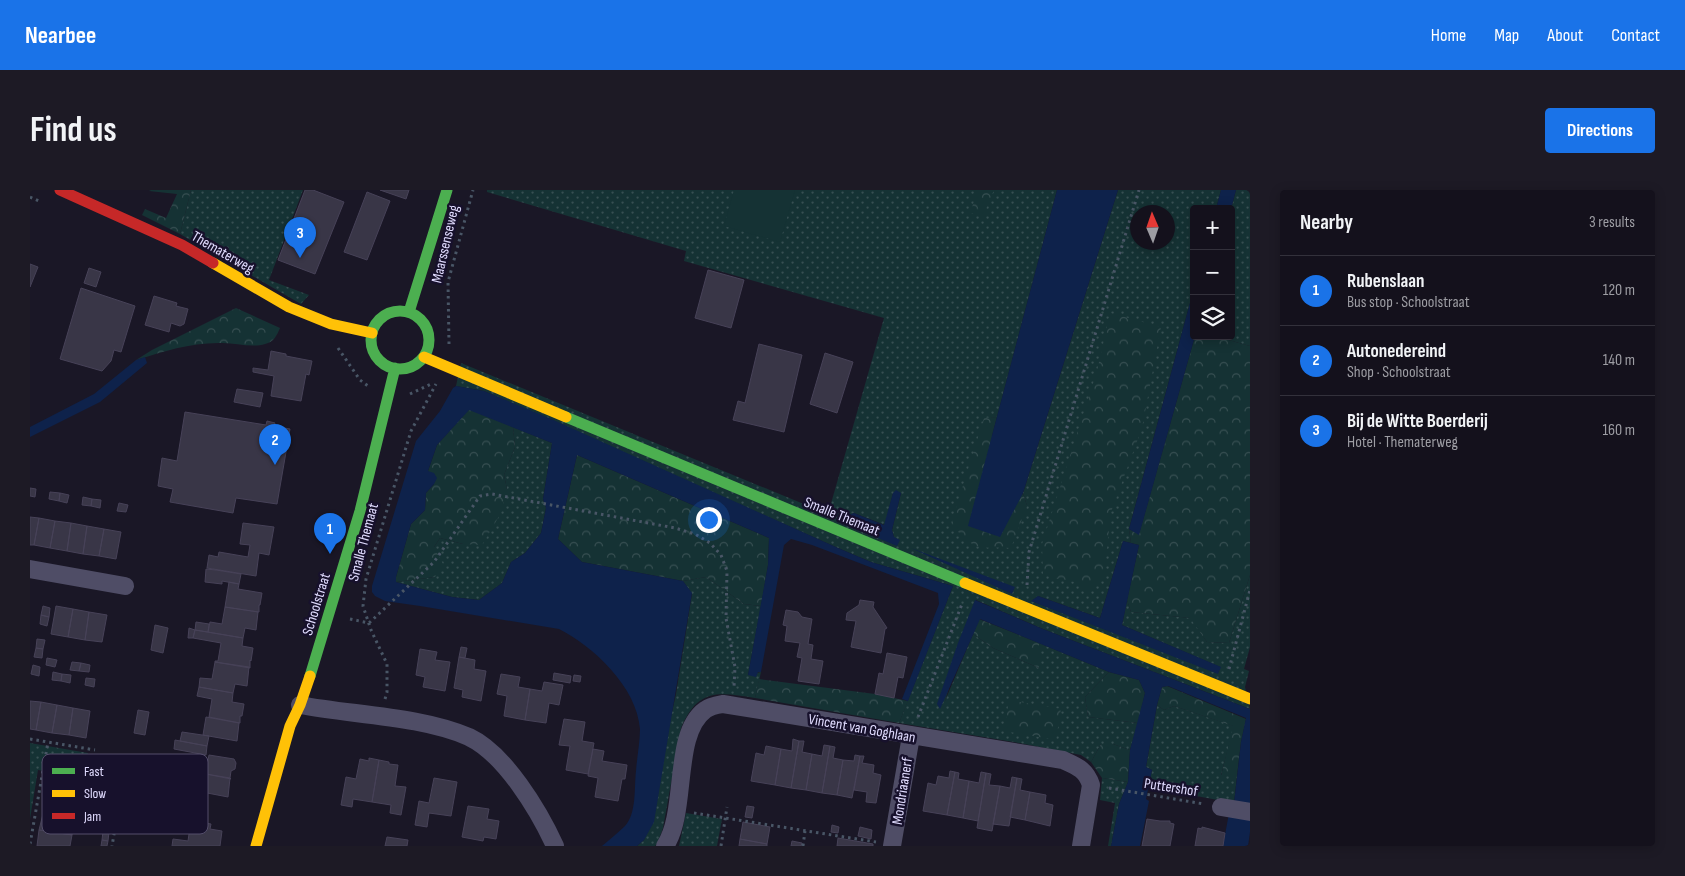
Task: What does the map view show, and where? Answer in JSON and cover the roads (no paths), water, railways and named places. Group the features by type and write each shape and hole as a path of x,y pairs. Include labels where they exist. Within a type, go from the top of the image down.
{"street":[{"name":"Thematerweg","path":"60,190 182,245 288,307 331,324 372,333"},
{"name":"Maarssenseweg","path":"409,312 447,190"},
{"path":"400,311 409,312 424,323 428,331 428,349 416,364 406,368 396,368 379,360 374,352 372,333 376,324 382,318 400,311"},
{"name":"Smalle Themaat","path":"424,356 537,405 1250,699"},
{"name":"Schoolstraat","path":"256,846 290,726 300,705 330,613 360,511 396,368"},
{"path":"30,569 125,586"},
{"name":"Vincent van Goghlaan","path":"665,846 671,835 687,740 694,724 706,709 724,704 1063,760 1080,767 1088,776 1091,785 1081,846"},
{"path":"300,705 430,725 469,738 495,755 518,783 549,832 555,846"},
{"name":"Mondriaanerf","path":"892,846 911,736"},
{"path":"1221,807 1250,812"}],"water":[{"path":"1057,190 1118,190 1023,493 1000,537 968,526"},
{"path":"1221,190 1236,190 1232,205 1217,205"},
{"path":"1190,303 1190,340 1194,340 1139,535 1129,529"},
{"path":"145,357 147,363 100,402 30,437 30,427 94,394 136,360"},
{"path":"456,386 484,391 549,418 871,562 953,586 908,701 902,699 939,604 938,593 812,545 791,539 784,545 761,672 758,672 756,677 748,675 768,565 769,538 577,455 558,539 582,562 683,581 692,593 654,822 644,840 637,846 602,846 625,826 632,814 640,734 637,713 631,698 611,670 586,646 559,629 385,601 375,596 372,592 372,586 416,441 440,411","holes":["469,410 552,443 543,499 546,508 541,533 525,553 511,562 502,583 479,600 452,597 396,582 411,524 425,510 426,493 437,478 434,473 428,471 437,445"]},
{"path":"896,490 901,493 892,530 894,537 900,540 897,546 844,524 849,515 854,513 884,525 893,493"},
{"path":"1123,541 1139,545 1122,625 1221,667 1218,674 1031,601 1038,596 1100,618"},
{"path":"911,548 1015,587 1012,594"},
{"path":"975,600 1043,629 1250,709 1250,832 1248,846 1223,846 1229,813 1234,803 1241,742 1246,718 1168,686 1162,687 1146,767 1152,770 1146,799 1149,801 1140,846 1111,846 1119,804 1128,782 1130,750 1145,693 1139,680 1109,672 980,619 940,709 937,704"}],"place":[{"name":"Bij de Witte Boerderij","path":"300,258"},
{"name":"Autonedereind","path":"275,465"},
{"name":"Rubenslaan","path":"330,554"}]}
